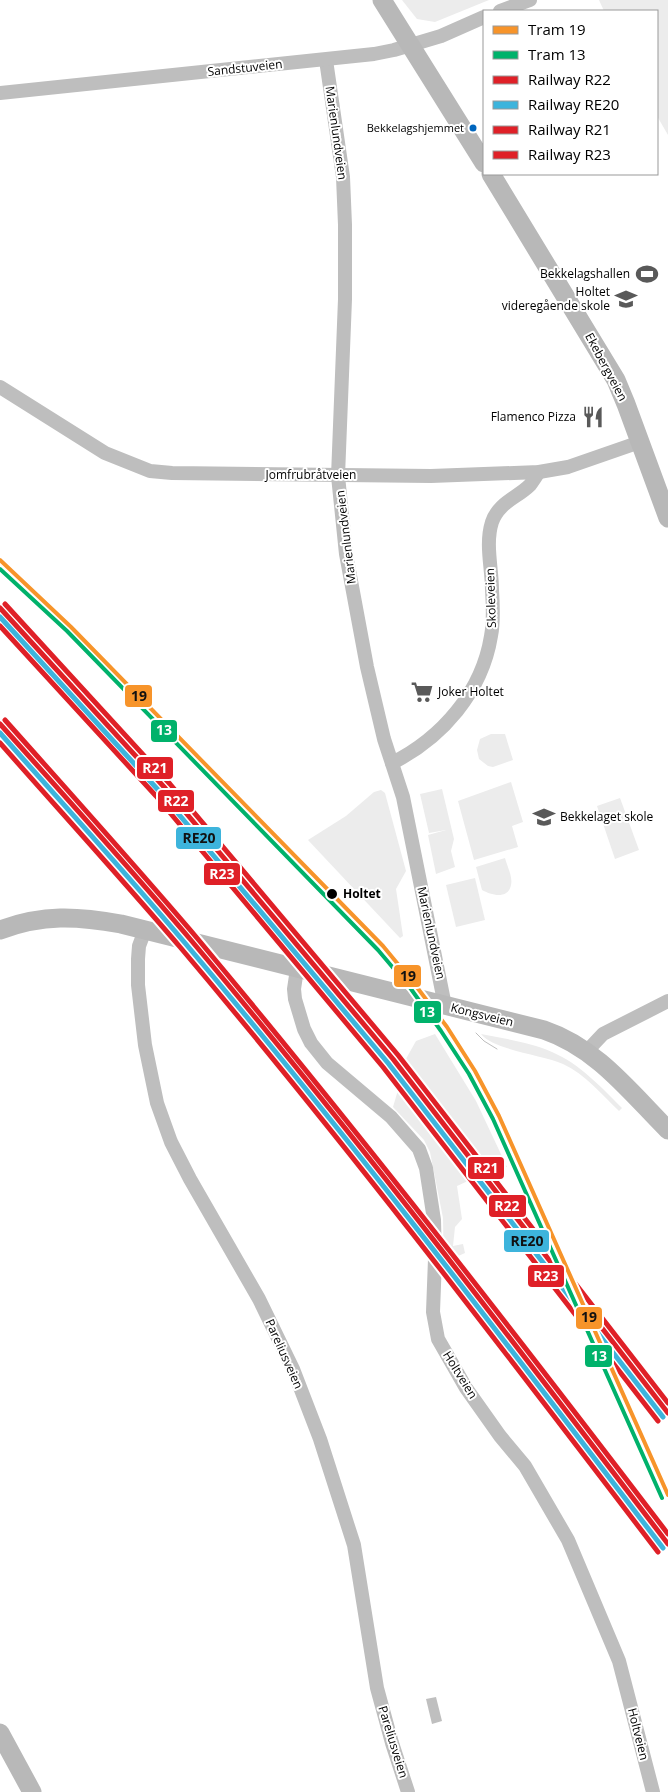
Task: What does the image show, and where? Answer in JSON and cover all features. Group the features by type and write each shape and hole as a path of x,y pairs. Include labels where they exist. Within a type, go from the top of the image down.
{"main road":[{"path":"382,0 483,161"},
{"name":"Ekebergveien","path":"492,175 609,368 622,394 668,518"},
{"name":"Kongsveien","path":"0,930 34,920 59,916 121,924 544,1030 587,1051 613,1073 668,1130"},
{"path":"0,1733 32,1792"}],"street":[{"path":"503,10 530,0"},
{"name":"Sandstuveien","path":"0,93 374,54 411,46 442,36 483,17"},
{"name":"Marienlundveien","path":"326,60 343,177 345,225 345,299 338,476 346,554 367,667 384,739 402,798 446,1006"},
{"name":"Jomfrubråtveien","path":"0,387 105,453 150,471 194,475 431,476 539,472 568,467 640,442"},
{"name":"Skoleveien","path":"392,763 420,747 435,734 462,705 480,676 492,634 492,586 489,543 493,520 503,504 529,485 539,472"},
{"name":"Pareliusveien","path":"145,930 138,959 138,985 142,1030 157,1103 171,1142 190,1179 259,1299 293,1369 320,1439 354,1544 377,1688 408,1792"},
{"name":"Holtveien","path":"298,969 294,989 295,999 304,1029 311,1043 327,1063 391,1117 419,1150 426,1168 434,1220 435,1259 432,1312 438,1339 466,1388 500,1436 525,1466 568,1540 619,1661 653,1792"},
{"path":"587,1051 603,1034 668,1001"}],"shaded area":[{"path":"402,0 489,0 435,22 417,19"},
{"path":"599,0 668,0 668,135 658,118 658,10 604,10"},
{"path":"491,734 505,734 513,760 493,767 488,766 479,759 477,750 480,739"},
{"path":"511,782 523,822 512,826 518,847 474,860 458,801"},
{"path":"442,789 454,839 451,851 455,867 436,874 428,835 446,830 429,833 420,794"},
{"path":"381,790 385,793 406,871 396,889 403,936 400,938 308,840 346,816 374,792"},
{"path":"620,798 639,850 615,859 597,806"},
{"path":"505,858 511,879 509,890 499,895 482,890 476,867"},
{"path":"475,878 485,920 456,927 446,885"},
{"path":"435,1034 476,1101 507,1167 492,1170 457,1186 462,1219 455,1227 453,1246 463,1244 465,1253 454,1258 457,1274 463,1284 461,1292 444,1276 443,1218 430,1152 424,1140 393,1107 402,1066 416,1041"},
{"path":"481,1034 535,1046 562,1057 590,1077 622,1108 619,1111 586,1079 571,1068 496,1044 487,1040"},
{"path":"436,1697 442,1721 432,1724 426,1699"}],"tram line":[{"name":"19","path":"0,560 71,627 383,946 447,1027 475,1071 499,1116 668,1495"},
{"name":"13","path":"0,569 67,631 378,950 411,989 441,1031 469,1074 493,1119 662,1498"},
{"path":"476,1033 484,1041 497,1049"}],"rail line":[{"name":"R21","path":"5,604 170,784 398,1055 668,1403"},
{"name":"R22","path":"0,608 165,788 393,1059 668,1413"},
{"name":"RE20","path":"0,617 160,792 388,1063 663,1417"},
{"name":"R23","path":"0,626 156,796 383,1067 658,1421"},
{"name":"R21","path":"5,720 173,910 257,1011 436,1233 668,1534"},
{"name":"R22","path":"0,724 167,912 252,1013 373,1163 668,1544"},
{"name":"RE20","path":"0,733 162,916 247,1017 428,1242 663,1548"},
{"name":"R23","path":"0,743 113,870 242,1021 423,1246 658,1552"}],"place":[{"name":"Bekkelagshjemmet","path":"473,128"},
{"name":"Bekkelagshallen","path":"647,274"},
{"name":"Holtet videregående skole","path":"626,299"},
{"name":"Flamenco Pizza","path":"593,417"},
{"name":"Joker Holtet","path":"422,692"},
{"name":"Bekkelaget skole","path":"544,817"},
{"name":"Holtet","path":"332,894"}]}
